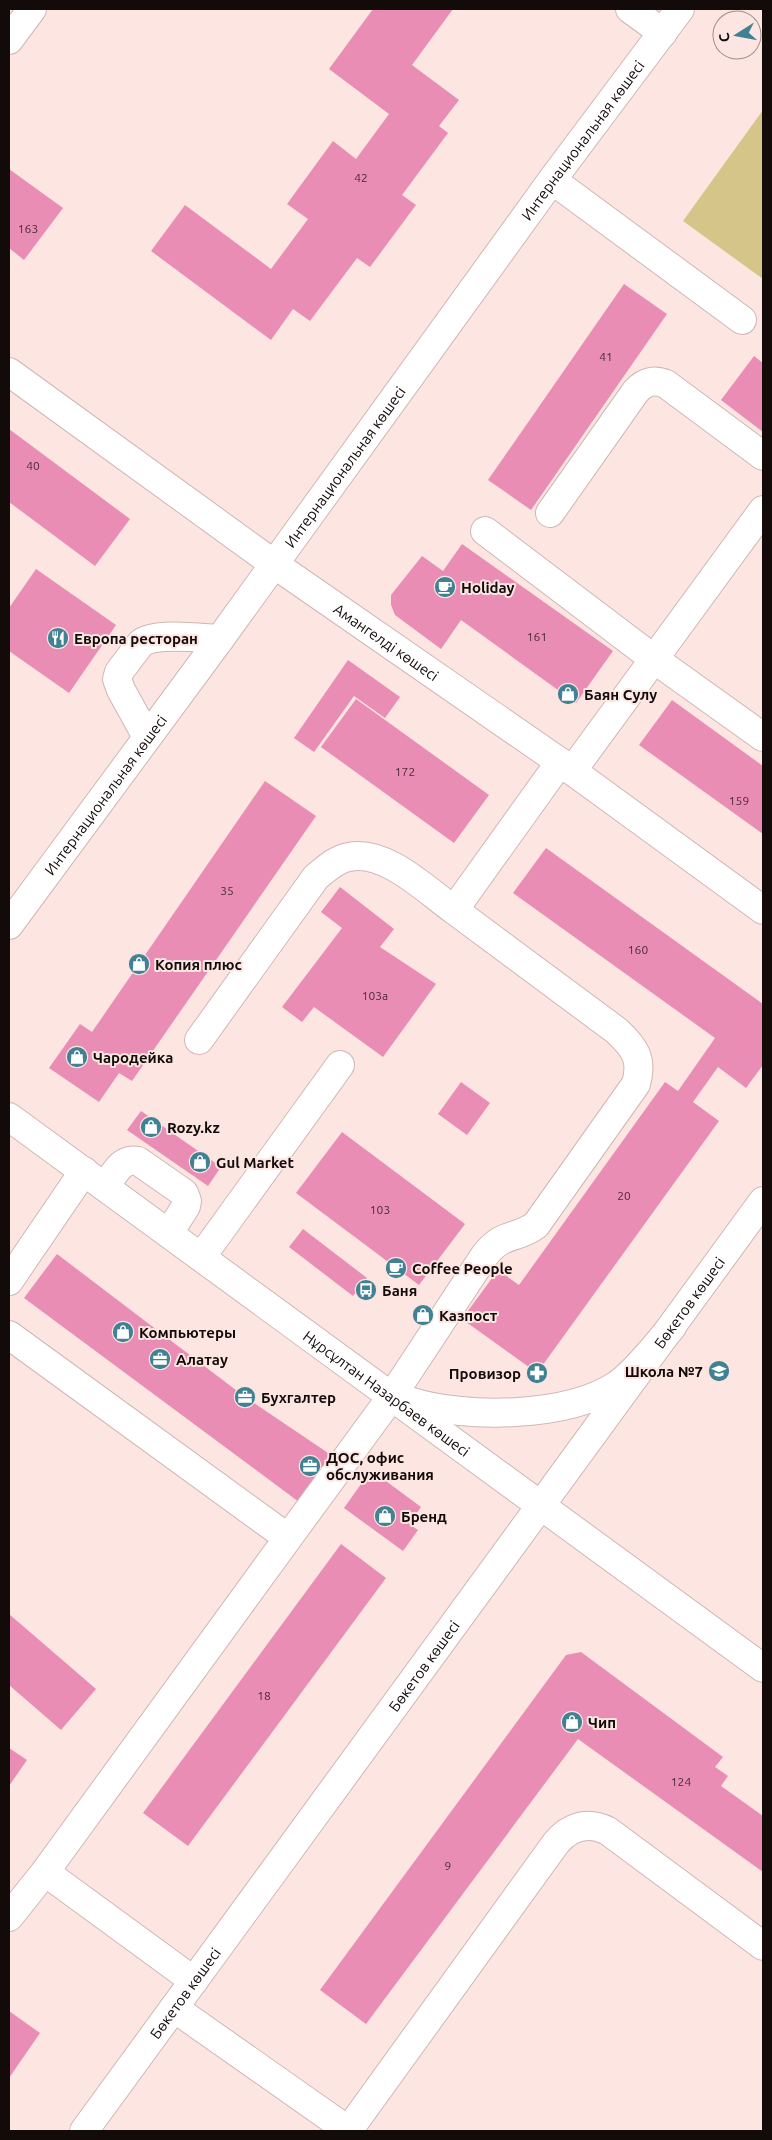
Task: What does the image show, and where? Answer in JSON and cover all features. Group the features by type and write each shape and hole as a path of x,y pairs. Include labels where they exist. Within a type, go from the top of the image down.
{"main road":[{"path":"9,40 32,9"},
{"path":"630,9 662,33"},
{"name":"Интернациональная көшесі","path":"9,925 220,639 552,180 680,9"},
{"path":"552,180 742,320"},
{"name":"Амангелді көшесі","path":"9,372 274,564 566,766 763,910"},
{"path":"550,513 636,391 647,383 656,381 666,384 763,456"},
{"path":"454,910 566,766 654,659 763,510"},
{"path":"485,531 654,659 763,737"},
{"path":"147,737 118,685 119,672 141,643 146,640 161,637 220,639"},
{"path":"9,1917 44,1872 392,1396 485,1255 502,1238 529,1231 536,1225 636,1084 640,1072 638,1057 630,1044 617,1031 392,866 378,858 364,856 348,857 331,864 316,877 199,1040"},
{"path":"202,1256 340,1065"},
{"name":"Нұрсұлтан Назарбаев көшесі","path":"9,1117 202,1256 763,1668"},
{"path":"9,1281 94,1179 131,1159 138,1161 184,1194 187,1201 186,1206 169,1233"},
{"name":"Бөкетов көшесі","path":"84,2131 763,1200"},
{"path":"392,1396 440,1410 470,1413 505,1412 575,1403 590,1399 619,1384 672,1327"},
{"path":"9,1335 288,1538"},
{"path":"174,2008 349,2131 556,1843 562,1836 573,1829 586,1825 598,1826 608,1831 763,1946"},
{"path":"44,1872 194,1980"}],"shaded area":[{"path":"763,110 763,279 683,221"}],"building":[{"path":"373,9 453,9 412,65 459,100 439,126 448,133 402,195 416,205 370,267 357,258 310,321 293,309 271,340 151,251 185,205 271,269 308,219 287,204 333,141 356,159 389,114 329,69"},
{"path":"9,169 63,208 24,260 9,248"},
{"path":"624,284 667,314 531,510 488,480"},
{"path":"754,356 763,363 763,432 721,400"},
{"path":"9,429 130,519 95,566 9,502"},
{"path":"462,544 613,651 576,703 461,620 441,649 395,615 391,605 391,595 422,556 443,571"},
{"name":"Европа ресторан","path":"36,569 116,625 69,693 9,651 9,608"},
{"path":"348,660 400,697 385,718 354,696 314,752 294,738"},
{"path":"356,699 489,795 454,843 321,747"},
{"path":"672,700 763,766 763,834 639,745"},
{"path":"265,781 316,816 132,1081 119,1073 99,1102 49,1068 80,1024 92,1032"},
{"path":"546,848 763,1004 763,1065 746,1088 718,1067 693,1102 719,1121 537,1373 462,1319 498,1270 519,1285 665,1082 678,1091 715,1038 513,893"},
{"path":"340,887 394,929 380,947 436,984 383,1057 314,1007 302,1022 282,1007 342,928 321,912"},
{"path":"461,1082 490,1103 467,1135 438,1114"},
{"path":"141,1111 221,1167 208,1186 127,1130"},
{"path":"342,1132 465,1224 419,1285 296,1193"},
{"path":"303,1229 367,1278 353,1296 289,1247"},
{"path":"57,1254 245,1397 334,1457 299,1502 24,1298"},
{"name":"Бренд","path":"371,1470 421,1507 409,1524 418,1530 403,1551 344,1508"},
{"path":"341,1544 386,1578 188,1846 143,1813"},
{"path":"9,1614 96,1689 61,1730 9,1685"},
{"path":"581,1652 723,1757 715,1767 728,1776 721,1786 763,1816 763,1872 578,1739 366,2024 320,1990 566,1655"},
{"path":"9,1748 27,1760 9,1786"},
{"path":"9,2011 40,2033 9,2078"}],"place":[{"name":"Holiday","path":"445,587"},
{"name":"Европа ресторан","path":"58,638"},
{"name":"Баян Сулу","path":"568,694"},
{"name":"Копия плюс","path":"139,964"},
{"name":"Чародейка","path":"77,1057"},
{"name":"Rozy.kz","path":"151,1127"},
{"name":"Gul Market","path":"200,1162"},
{"name":"Coffee People","path":"396,1268"},
{"name":"Баня","path":"366,1290"},
{"name":"Казпост","path":"423,1315"},
{"name":"Компьютеры","path":"123,1332"},
{"name":"Алатау","path":"160,1359"},
{"name":"Школа №7","path":"719,1371"},
{"name":"Провизор","path":"537,1373"},
{"name":"Бухгалтер","path":"245,1397"},
{"name":"ДОС, офис обслуживания","path":"310,1466"},
{"name":"Бренд","path":"385,1516"},
{"name":"Чип","path":"572,1722"}]}
